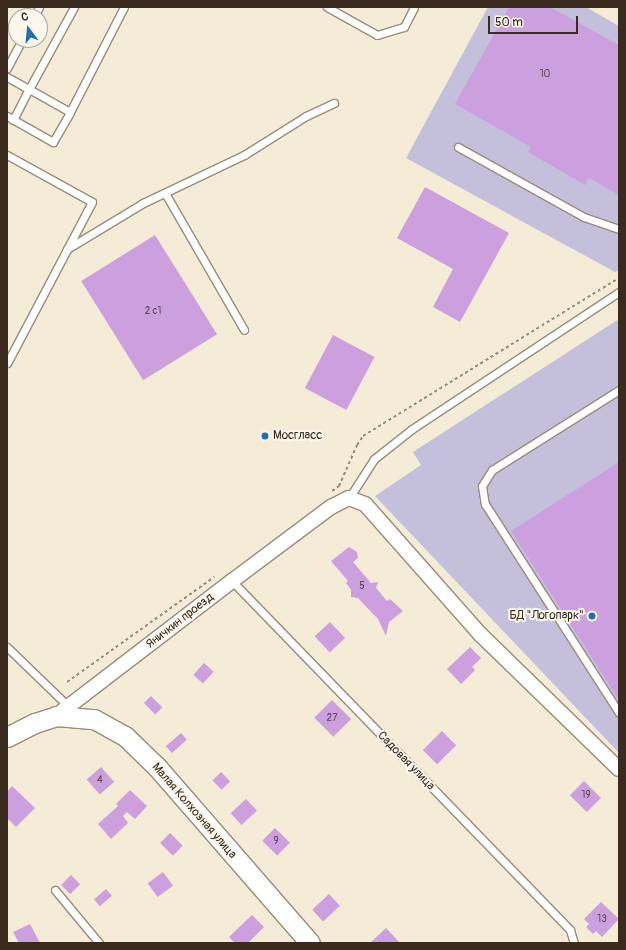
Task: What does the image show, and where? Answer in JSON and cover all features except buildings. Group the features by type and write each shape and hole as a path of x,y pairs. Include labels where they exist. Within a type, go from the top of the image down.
{"street":[{"name":"Яничкин проезд","path":"7,737 35,723 63,712 232,581 331,507 349,498"},
{"path":"349,498 365,504 481,635 619,769"},
{"name":"Малая Колхозная улица","path":"63,712 94,719 125,736 157,767 310,943"}],"lane":[{"path":"74,7 29,89 10,118 53,142 124,7"},
{"path":"327,7 377,35 404,27 414,7"},
{"path":"7,68 18,48"},
{"path":"7,77 70,112"},
{"path":"67,249 165,193 244,155 306,116 334,103"},
{"path":"458,147 584,216 619,229"},
{"path":"7,155 92,202 7,363"},
{"path":"165,193 244,330"},
{"path":"349,498 374,459 412,429 619,292"},
{"path":"619,390 492,470 482,486 485,504 619,713"},
{"name":"Садовая улица","path":"232,581 570,930 574,943"},
{"path":"7,647 63,712"},
{"path":"56,890 99,943"}],"path":[{"path":"326,495 339,486 357,444 363,436 619,278"},
{"path":"67,682 217,575"}],"shaded area":[{"path":"488,7 586,7 619,26 619,270 615,272 406,158"},
{"path":"619,319 619,753 375,496 421,465 413,452"}],"place":[{"name":"Мосгласс","path":"265,436"},
{"name":"БД \"Логопарк\"","path":"592,616"}]}
